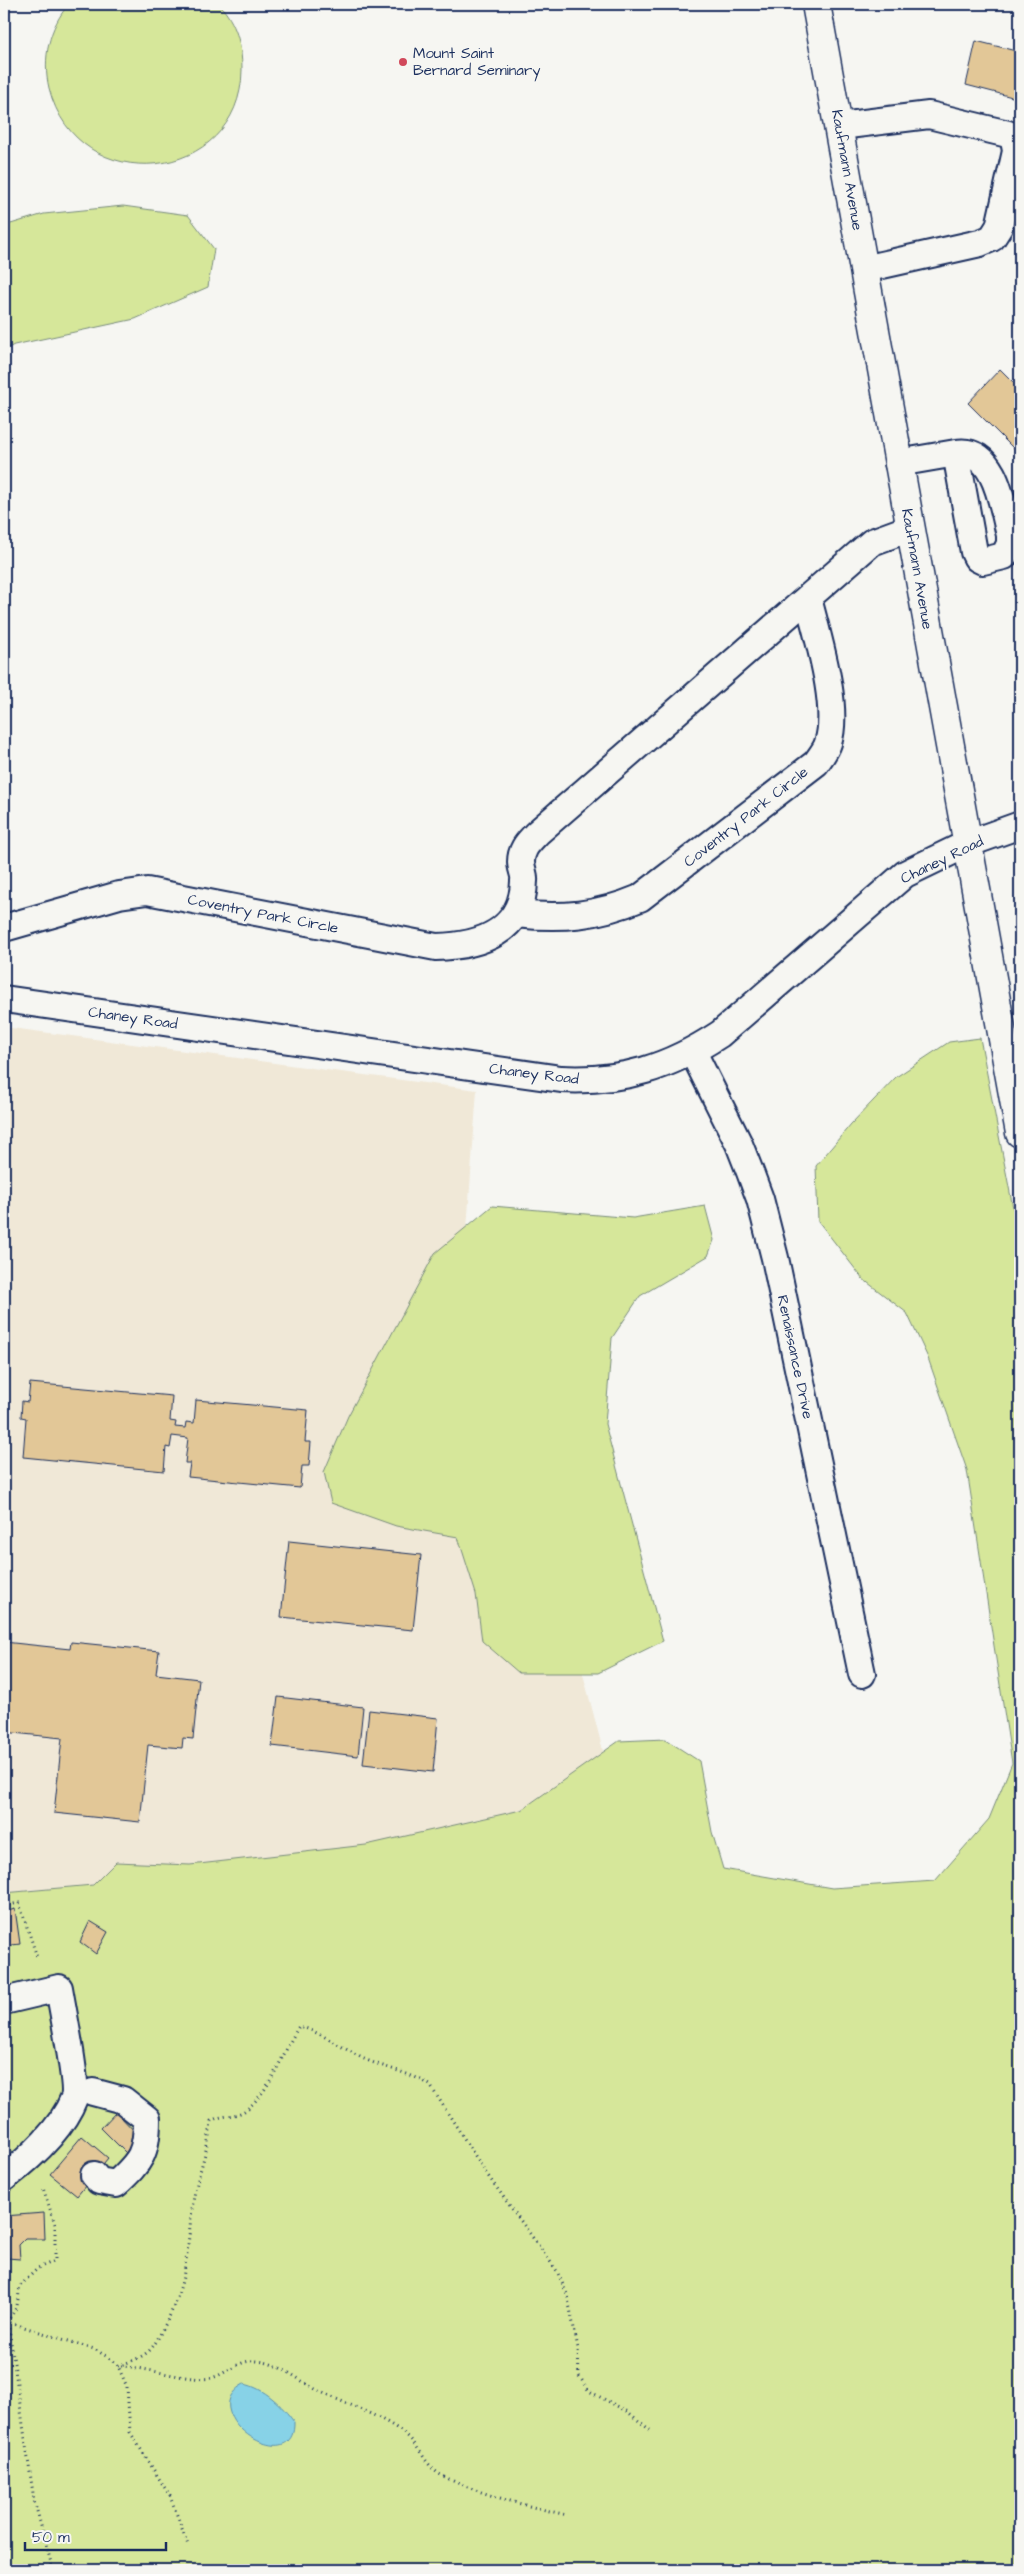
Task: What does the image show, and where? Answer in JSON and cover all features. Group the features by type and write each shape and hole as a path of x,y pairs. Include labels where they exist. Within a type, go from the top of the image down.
{"main road":[{"name":"Kaufmann Avenue","path":"816,4 840,126 898,463 1020,1133"}],"street":[{"path":"840,126 928,115 1008,134 1014,140 1016,151 999,227 992,238 980,243 864,269"},
{"path":"898,463 956,453"},
{"name":"Coventry Park Circle","path":"4,928 119,895 147,891 436,947 458,947 493,935 507,925 516,914 522,902 525,879 521,862 523,848 537,833 872,542 910,528"},
{"name":"Coventry Park Circle","path":"516,914 552,918 614,909 640,898 816,763 828,743 831,709 826,674 808,598"},
{"name":"Chaney Road","path":"4,999 560,1080 590,1080 629,1076 665,1065 693,1052 720,1034 905,874 967,844 1020,825"},
{"name":"Renaissance Drive","path":"693,1052 739,1144 760,1199 862,1674"},
{"path":"4,2001 59,1988 74,2097 54,2131 24,2163 4,2178"},
{"path":"93,2092 123,2100 148,2119 147,2145 131,2170 116,2184 99,2181 94,2175"}],"path":[{"path":"4,1906 19,1903 37,1957"},
{"path":"118,2366 137,2359 152,2348 168,2320 181,2289 189,2251 191,2213 197,2179 210,2136 211,2122 219,2116 235,2115 247,2110 262,2092 299,2026 313,2030 378,2065 416,2077 430,2085 486,2173 557,2271 567,2294 578,2348 579,2376 589,2391 628,2412 650,2430"},
{"path":"43,2188 55,2224 55,2261 38,2268 20,2286 17,2306 8,2322 34,2500 53,2570"},
{"path":"4,2318 8,2322 94,2349 108,2356 118,2366 127,2387 130,2432 170,2496 188,2545"},
{"path":"118,2366 196,2379 211,2378 240,2363 256,2360 275,2366 298,2376 318,2390 392,2425 408,2436 439,2474 509,2500 567,2515"}],"shaded area":[{"path":"4,1027 477,1090 467,1229 625,1835 4,1893"}],"green space":[{"path":"69,4 219,4 230,19 237,34 241,51 242,70 235,108 215,136 188,155 156,164 122,162 91,149 65,124 49,88 47,77 47,55 52,33 56,23"},
{"path":"123,206 188,215 214,249 208,287 135,319 14,345 4,350 4,226 44,214"},
{"path":"980,1038 1020,1244 1020,2570 4,2570 4,1893 93,1885 116,1862 190,1865 366,1845 521,1810 619,1741 665,1739 699,1761 712,1832 723,1869 832,1888 935,1881 989,1819 1012,1763 967,1470 928,1358 907,1313 863,1279 818,1221 816,1166 851,1124 896,1077 949,1042"},
{"path":"492,1206 633,1218 705,1206 714,1240 708,1256 640,1296 612,1338 605,1424 663,1641 598,1673 519,1673 482,1641 476,1594 458,1537 396,1526 331,1503 324,1472 348,1416 435,1253"}],"water":[{"path":"244,2384 265,2393 289,2416 294,2422 290,2438 279,2445 265,2444 250,2436 237,2424 229,2410 231,2396"}],"building":[{"path":"976,41 1020,52 1020,99 966,85"},
{"path":"1000,369 1020,389 1020,455 968,403"},
{"path":"30,1383 172,1396 170,1421 176,1422 175,1427 185,1428 186,1422 194,1423 196,1400 308,1410 305,1442 311,1442 309,1466 302,1466 300,1488 188,1477 190,1463 185,1463 188,1438 172,1436 170,1448 166,1447 164,1471 23,1457 26,1418 21,1417 22,1401 28,1402"},
{"path":"289,1541 421,1555 413,1630 281,1617"},
{"path":"4,1642 70,1649 71,1642 159,1651 156,1674 199,1679 193,1739 183,1738 182,1748 148,1745 140,1822 54,1813 62,1738 4,1732"},
{"path":"278,1697 363,1707 358,1756 272,1746"},
{"path":"369,1710 438,1718 433,1772 363,1764"},
{"path":"15,1909 20,1944 4,1946 4,1912"},
{"path":"90,1921 108,1932 96,1954 80,1942"},
{"path":"116,2112 143,2140 128,2155 101,2128"},
{"path":"82,2136 108,2158 77,2196 50,2174"},
{"path":"44,2213 45,2239 25,2239 19,2245 20,2259 7,2258 6,2290 4,2290 4,2216"}],"place":[{"name":"Mount Saint Bernard Seminary","path":"403,62"}]}
